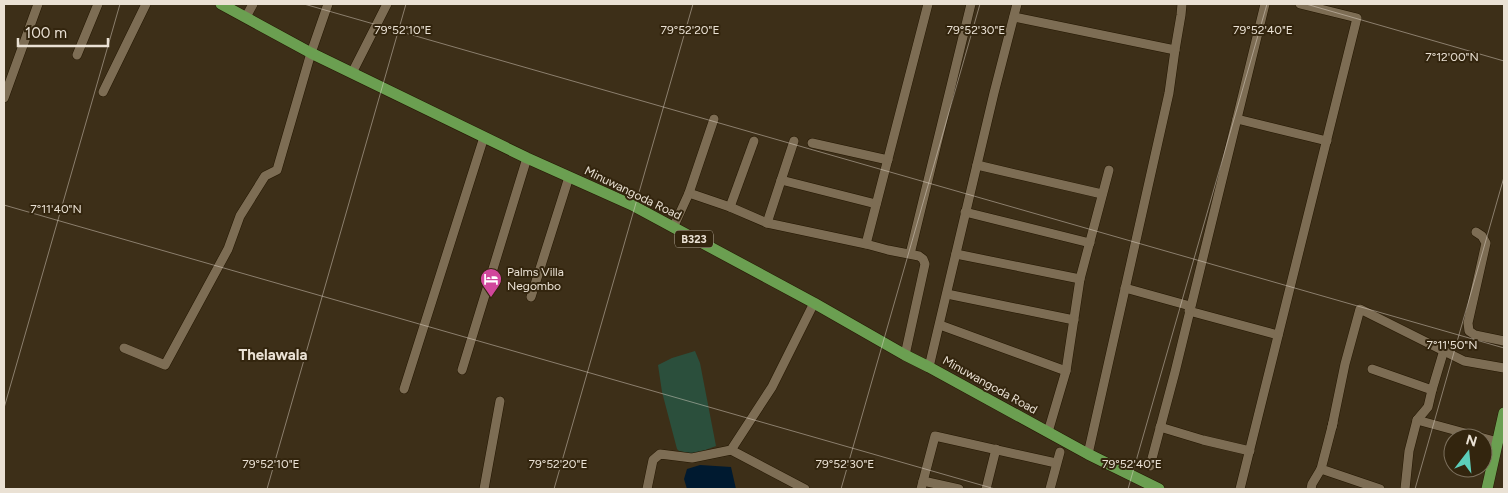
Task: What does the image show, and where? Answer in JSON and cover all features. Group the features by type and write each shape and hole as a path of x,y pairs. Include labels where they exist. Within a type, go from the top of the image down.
{"main road":[{"name":"Minuwangoda Road","path":"221,4 311,53 527,158 632,205 1088,454 1159,489"},
{"path":"1487,489 1504,413"}],"street":[{"path":"4,98 38,4"},
{"path":"77,55 98,4"},
{"path":"104,92 146,4"},
{"path":"246,17 253,4"},
{"path":"124,348 165,365 228,249 240,216 265,176 277,170 311,53 328,4"},
{"path":"352,73 387,4"},
{"path":"866,244 928,4"},
{"path":"910,254 971,4"},
{"path":"929,367 965,212 1017,4"},
{"path":"1088,454 1168,93 1182,4"},
{"path":"1150,466 1175,372 1265,4"},
{"path":"1240,489 1358,18 1300,4"},
{"path":"1014,17 1174,50"},
{"path":"673,228 689,193 714,118"},
{"path":"1237,119 1327,141"},
{"path":"404,389 484,137"},
{"path":"767,223 794,140"},
{"path":"730,207 754,141"},
{"path":"812,143 888,160"},
{"path":"462,370 527,158"},
{"path":"977,165 1102,194"},
{"path":"1048,432 1066,372 1080,280 1109,170"},
{"path":"531,297 569,176"},
{"path":"781,180 876,204"},
{"path":"689,193 730,207 767,223 923,258 925,264 905,355"},
{"path":"965,212 1090,243"},
{"path":"1476,232 1482,236 1486,243 1468,323 1469,331 1475,335 1504,341"},
{"path":"956,254 1080,280"},
{"path":"1125,288 1278,335"},
{"path":"947,294 1074,320"},
{"path":"731,450 772,387 814,303"},
{"path":"1332,428 1345,364 1360,309 1464,360 1504,368"},
{"path":"940,325 1066,372"},
{"path":"1405,489 1409,451 1417,420 1428,407 1444,350"},
{"path":"1372,369 1432,390"},
{"path":"1311,489 1321,469 1338,400"},
{"path":"484,489 500,402"},
{"path":"1417,420 1498,442"},
{"path":"1160,427 1250,451"},
{"path":"959,489 922,485 935,436 1056,464"},
{"path":"986,489 996,449"},
{"path":"646,489 653,460 660,454 692,458 731,450 805,489"},
{"path":"1050,489 1060,452"},
{"path":"1321,469 1380,489"}],"green space":[{"path":"695,351 700,363 716,446 700,452 698,455 677,449 662,392 658,365 672,358"}],"water":[{"path":"700,465 731,467 736,489 687,489 684,479 687,469"}],"place":[{"name":"Palms Villa Negombo","path":"491,298"}],"district":[{"name":"Thelawala","path":"273,355"}]}
